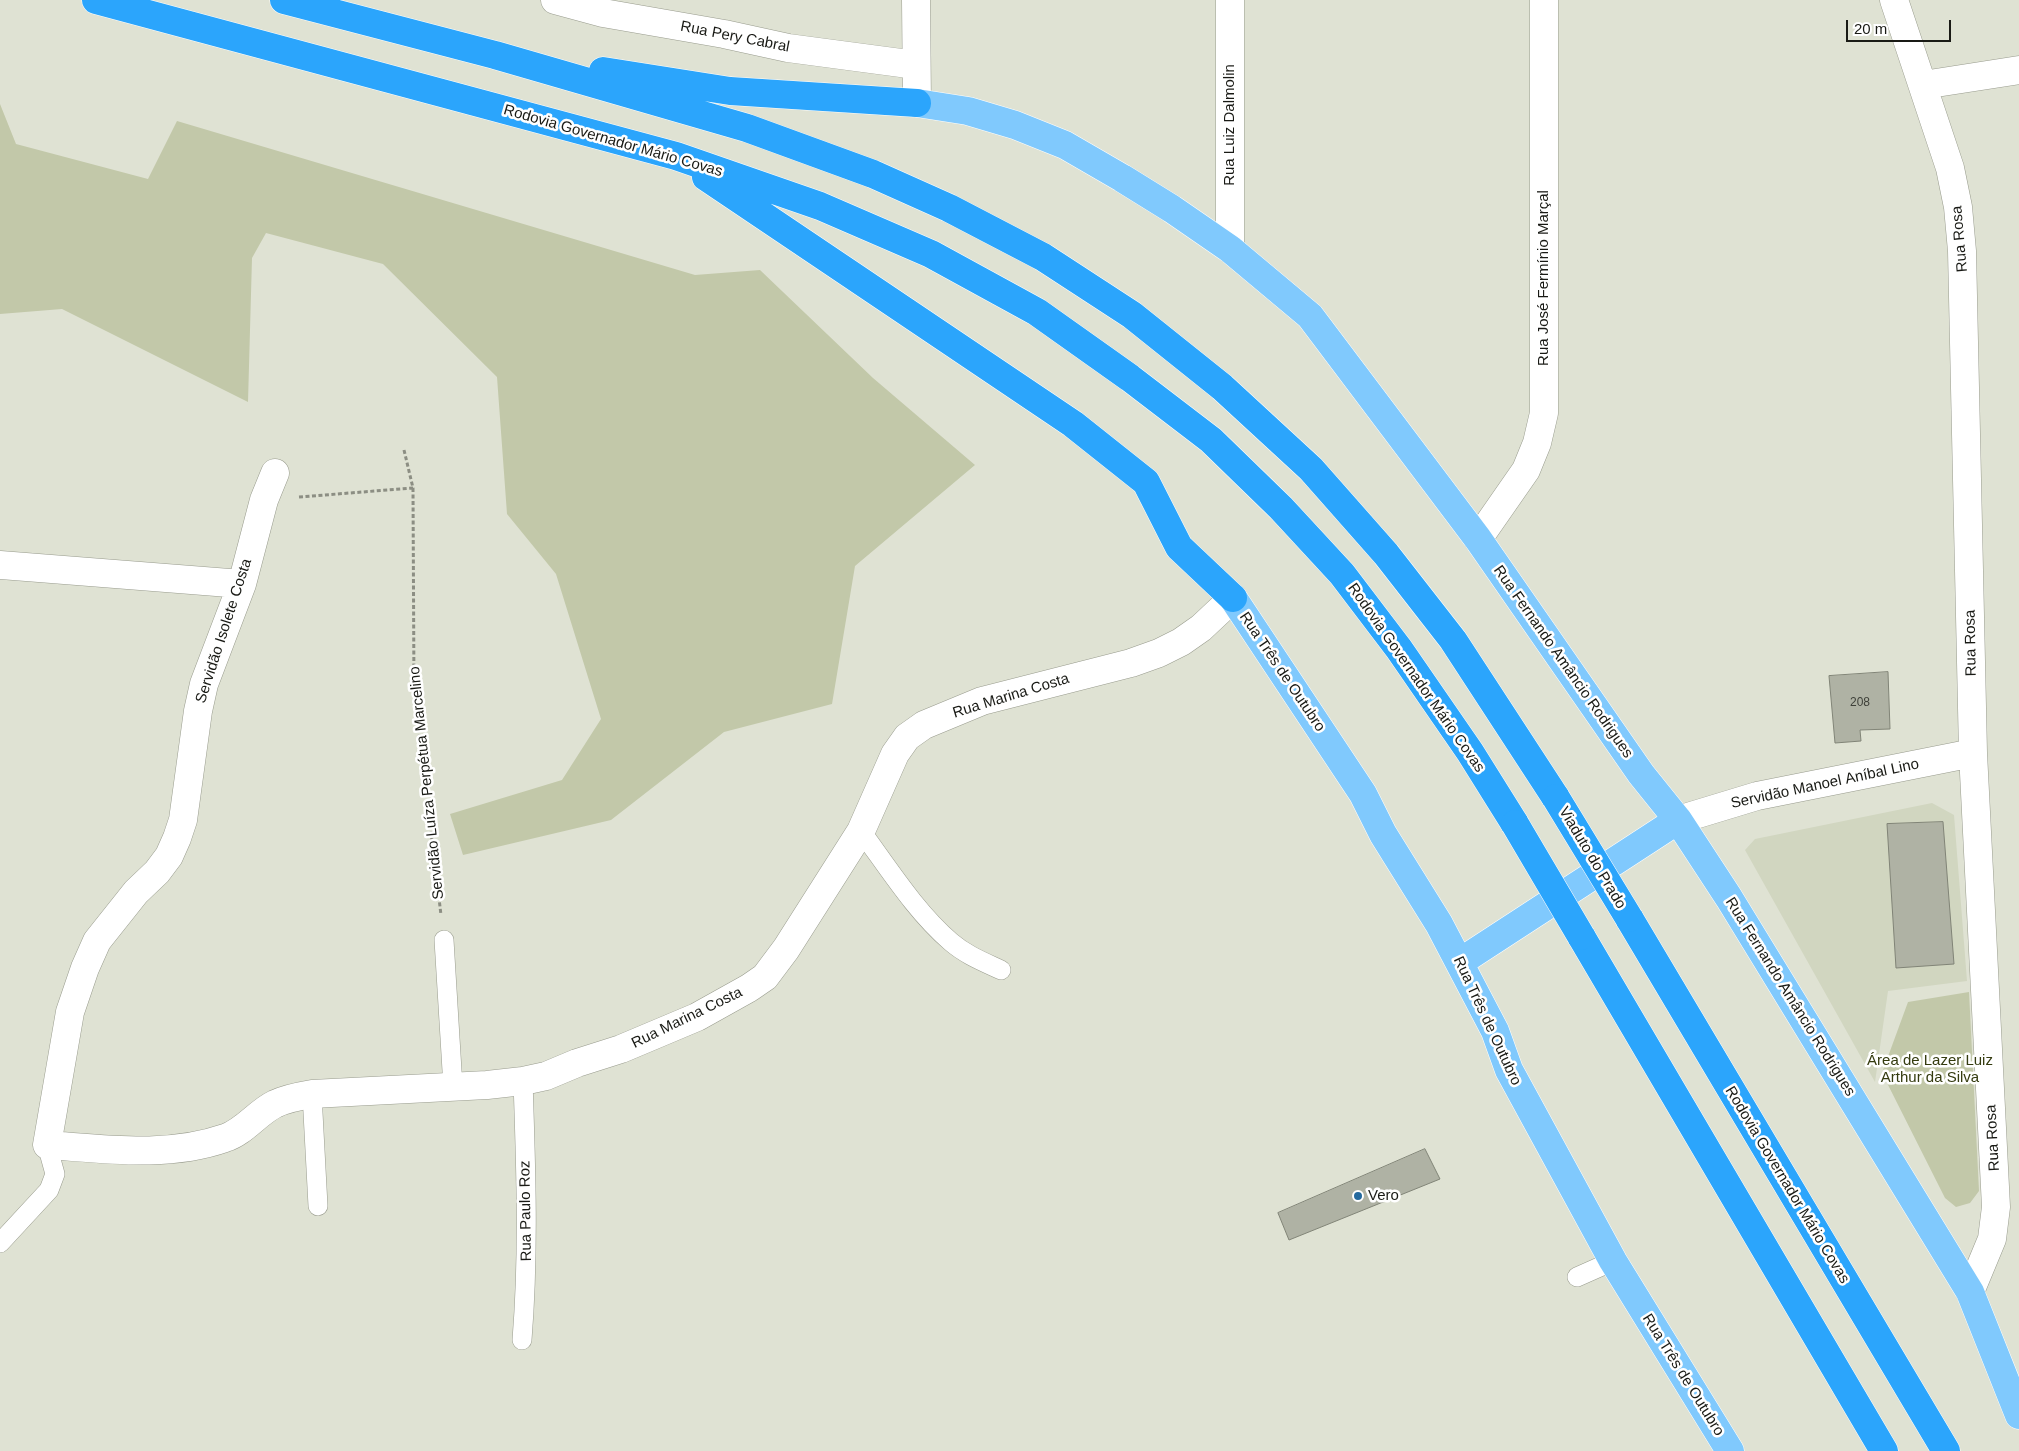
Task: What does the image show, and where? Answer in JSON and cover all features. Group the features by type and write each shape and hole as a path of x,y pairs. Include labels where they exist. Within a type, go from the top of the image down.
{"highway":[{"name":"Rodovia Governador Mário Covas","path":"96,0 676,156 820,206 931,254 1037,312 1130,378 1211,440 1281,508 1342,574 1399,649 1470,752 1515,824 1884,1451"},
{"path":"284,0 495,55 730,91 917,103"},
{"name":"Viaduto do Prado","path":"495,55 747,128 873,174 949,208 1042,257 1132,315 1222,387 1311,469 1380,547 1453,640 1556,798 1629,918"},
{"path":"676,156 1073,424 1146,482 1179,547 1233,598"},
{"name":"Rodovia Governador Mário Covas","path":"1629,918 1946,1451"}],"main road":[{"name":"Rua Fernando Amâncio Rodrigues","path":"917,103 968,111 1015,125 1065,145 1139,188 1230,250 1310,316 1478,539 1641,774 1678,820 1730,898 1970,1292 2019,1415"},
{"name":"Rua Três de Outubro","path":"1233,598 1364,794 1383,834 1439,924 1460,962 1495,1031 1508,1070 1613,1261 1730,1451"},
{"path":"1460,962 1678,820"}],"street":[{"name":"Rua Pery Cabral","path":"555,0 603,6 788,48 916,65"},
{"path":"916,0 917,103"},
{"name":"Rua Luiz Dalmolin","path":"1230,0 1230,250"},
{"name":"Rua José Fermínio Marçal","path":"1478,539 1526,470 1537,444 1544,413 1544,0"},
{"name":"Rua Rosa","path":"1894,0 1950,168 1958,207 1962,251 1974,753 1996,1207 1992,1239 1970,1292"},
{"path":"1923,85 2019,70"},
{"name":"Servidão Isolete Costa","path":"47,1145 70,1012 84,968 97,940 136,892 157,872 169,856 177,838 183,820 198,711 204,684 242,584 264,500 275,473"},
{"path":"0,565 242,584"},
{"name":"Rua Marina Costa","path":"47,1145 141,1152 193,1146 227,1138 274,1104 294,1097 312,1094 453,1087 522,1081 546,1076 659,1034 749,988 765,976 786,949 861,832 895,754 907,737 924,725 982,702 1131,663 1159,653 1181,642 1201,628 1233,598"},
{"name":"Servidão Manoel Aníbal Lino","path":"1678,820 1757,796 1974,753"}],"lane":[{"path":"861,832 935,927 952,943 972,956 1001,970"},
{"path":"444,940 453,1087"},
{"name":"Rua Paulo Roz","path":"522,1081 528,1223 522,1340"},
{"path":"312,1094 318,1206"},
{"path":"0,1243 49,1190 55,1174 47,1145"},
{"path":"1577,1277 1613,1261"}],"path":[{"name":"Servidão Luíza Perpétua Marcelino","path":"404,450 413,488 414,691 444,940"},
{"path":"264,500 413,488"}],"shaded area":[{"path":"1932,803 1954,815 1967,981 1888,991 1875,1082 1745,850 1755,839"}],"green space":[{"path":"0,104 16,144 148,179 177,121 695,275 760,270 873,378 975,465 855,566 832,704 724,732 611,820 463,855 450,814 562,780 601,719 556,574 507,514 497,377 383,264 266,233 252,258 248,402 62,309 0,314"},
{"name":"Área de Lazer Luiz Arthur da Silva","path":"1969,992 1979,1191 1970,1203 1956,1207 1945,1198 1882,1073 1908,1002"}],"building":[{"path":"1888,672 1890,729 1860,730 1861,741 1835,743 1829,676"},
{"path":"1943,822 1954,964 1896,968 1887,824"},
{"name":"Vero","path":"1425,1149 1440,1179 1289,1240 1278,1213"}],"place":[{"name":"Vero","path":"1358,1196"}]}
